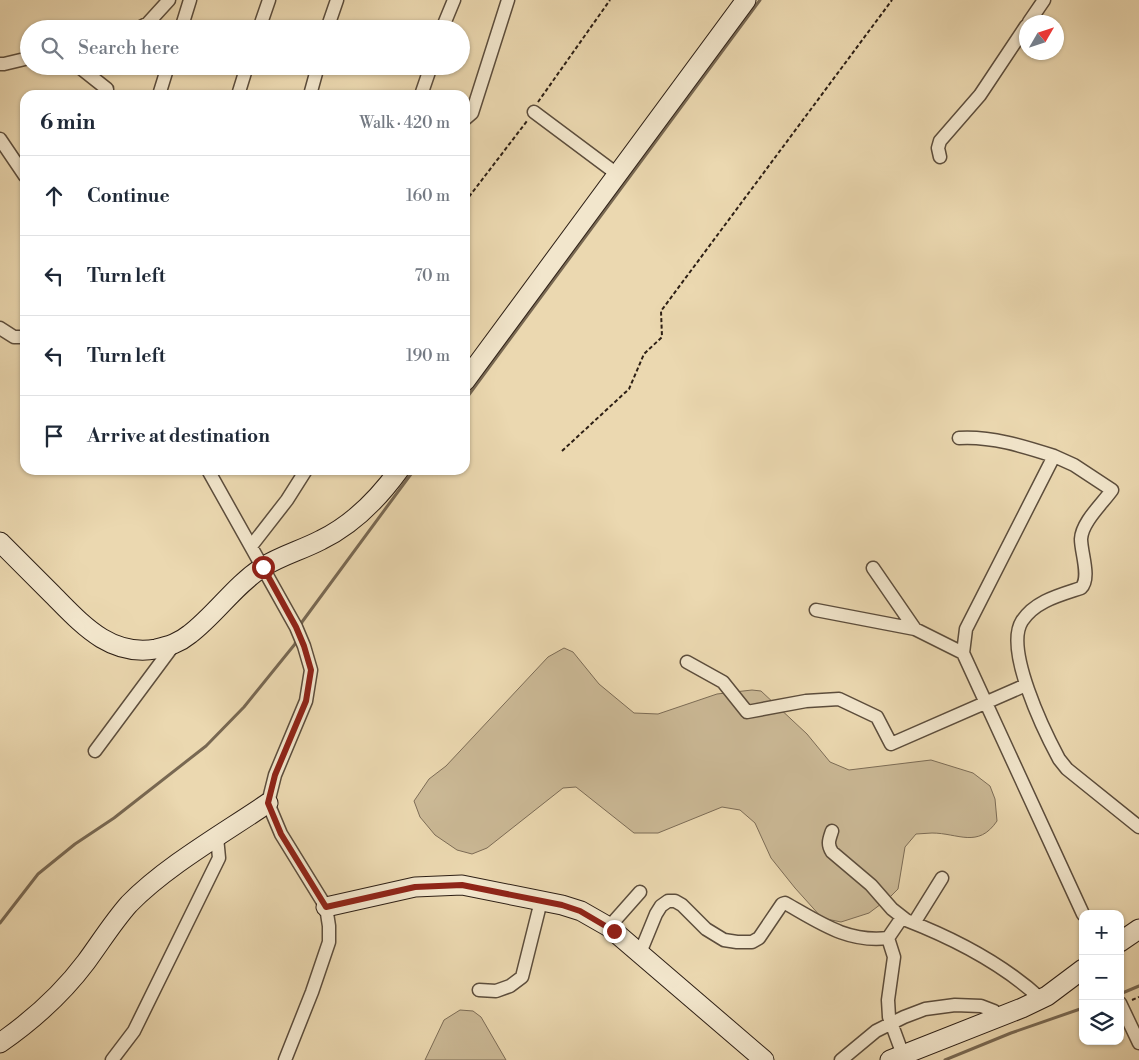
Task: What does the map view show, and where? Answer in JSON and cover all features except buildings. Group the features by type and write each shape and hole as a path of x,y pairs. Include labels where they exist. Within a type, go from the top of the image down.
{"street":[{"path":"151,20 169,0"},
{"path":"183,20 190,0"},
{"path":"262,20 269,0"},
{"path":"330,20 337,0"},
{"path":"446,20 454,0"},
{"path":"470,115 508,0"},
{"path":"470,374 746,0"},
{"path":"1034,15 1044,0"},
{"path":"940,157 938,148 940,141 980,96 1019,37"},
{"path":"0,64 20,60"},
{"path":"89,75 107,90"},
{"path":"161,90 165,75"},
{"path":"240,90 244,75"},
{"path":"314,90 316,75"},
{"path":"424,90 428,75"},
{"path":"534,112 617,174"},
{"path":"0,139 20,169"},
{"path":"0,328 14,337 20,337"},
{"path":"959,438 975,437 1000,441 1054,456 1074,465 1112,490 1086,524 1081,538 1086,576 1085,584 1082,588 1049,599 1039,605 1021,622 1017,643 1026,685 1059,759 1067,769 1139,828"},
{"path":"1054,456 966,629 963,654 1081,910"},
{"path":"211,475 252,545 296,627 311,670 306,701 275,775 268,803 281,834 326,907 329,942 312,992 285,1060"},
{"path":"252,545 287,500 303,475"},
{"path":"95,751 173,646 190,634 263,567 323,540 353,521 380,496 395,475"},
{"path":"0,542 85,627 110,643 132,651 173,646"},
{"path":"873,568 915,629"},
{"path":"816,610 915,629 963,654"},
{"path":"687,662 723,682 747,712 806,701 839,699 877,717 891,744 1026,685"},
{"path":"0,1043 26,1025 52,1001 86,963 129,904 163,875 268,803"},
{"path":"832,831 828,842 832,852 871,885 892,909 910,921 954,940 999,966 1027,986 1041,999"},
{"path":"112,1060 134,1031 219,858 217,837"},
{"path":"910,921 942,878"},
{"path":"326,907 415,887 462,885 580,911 609,927 764,1060"},
{"path":"609,927 640,892"},
{"path":"478,990 496,991 510,986 522,977 541,901"},
{"path":"640,953 656,914 661,906 668,901 675,901 682,905 706,929 724,940 752,942 759,938 782,904 785,903 841,933 860,939 888,938"},
{"path":"910,921 901,919 888,938 894,957 888,1000 888,1016 897,1058 999,1018 1041,999 1079,972"},
{"path":"1124,939 1139,929"},
{"path":"841,1060 876,1031 925,1009 955,1005 987,1008 999,1018"},
{"path":"1124,1012 1139,1044"}],"path":[{"path":"470,195 534,112 538,102 610,0"},
{"path":"562,451 629,389 644,354 662,337 661,311 892,0"}],"shaded area":[{"path":"564,648 573,652 599,684 634,713 658,714 717,694 752,690 761,691 807,734 830,762 849,770 931,760 973,773 990,786 995,799 997,821 990,830 975,837 967,838 932,833 916,834 905,847 898,889 869,913 841,922 822,918 771,858 755,823 740,810 722,807 658,833 634,833 576,787 563,788 487,848 472,854 457,850 435,835 420,817 414,801 429,779 446,766 548,657"},
{"path":"460,1010 473,1011 481,1017 506,1060 425,1060 444,1020"}],"waterway":[{"path":"470,393 760,0"},
{"path":"301,626 302,622 410,475"},
{"path":"0,923 38,874 75,844 114,818 206,746 244,707 295,644 296,639"},
{"path":"1124,992 1139,986"},
{"path":"945,1060 1011,1033 1079,1009"}],"route":[{"path":"263,567 296,627 311,670 306,701 275,775 268,803 281,834 326,907 415,887 462,885 562,905 595,918 614,931"}]}
